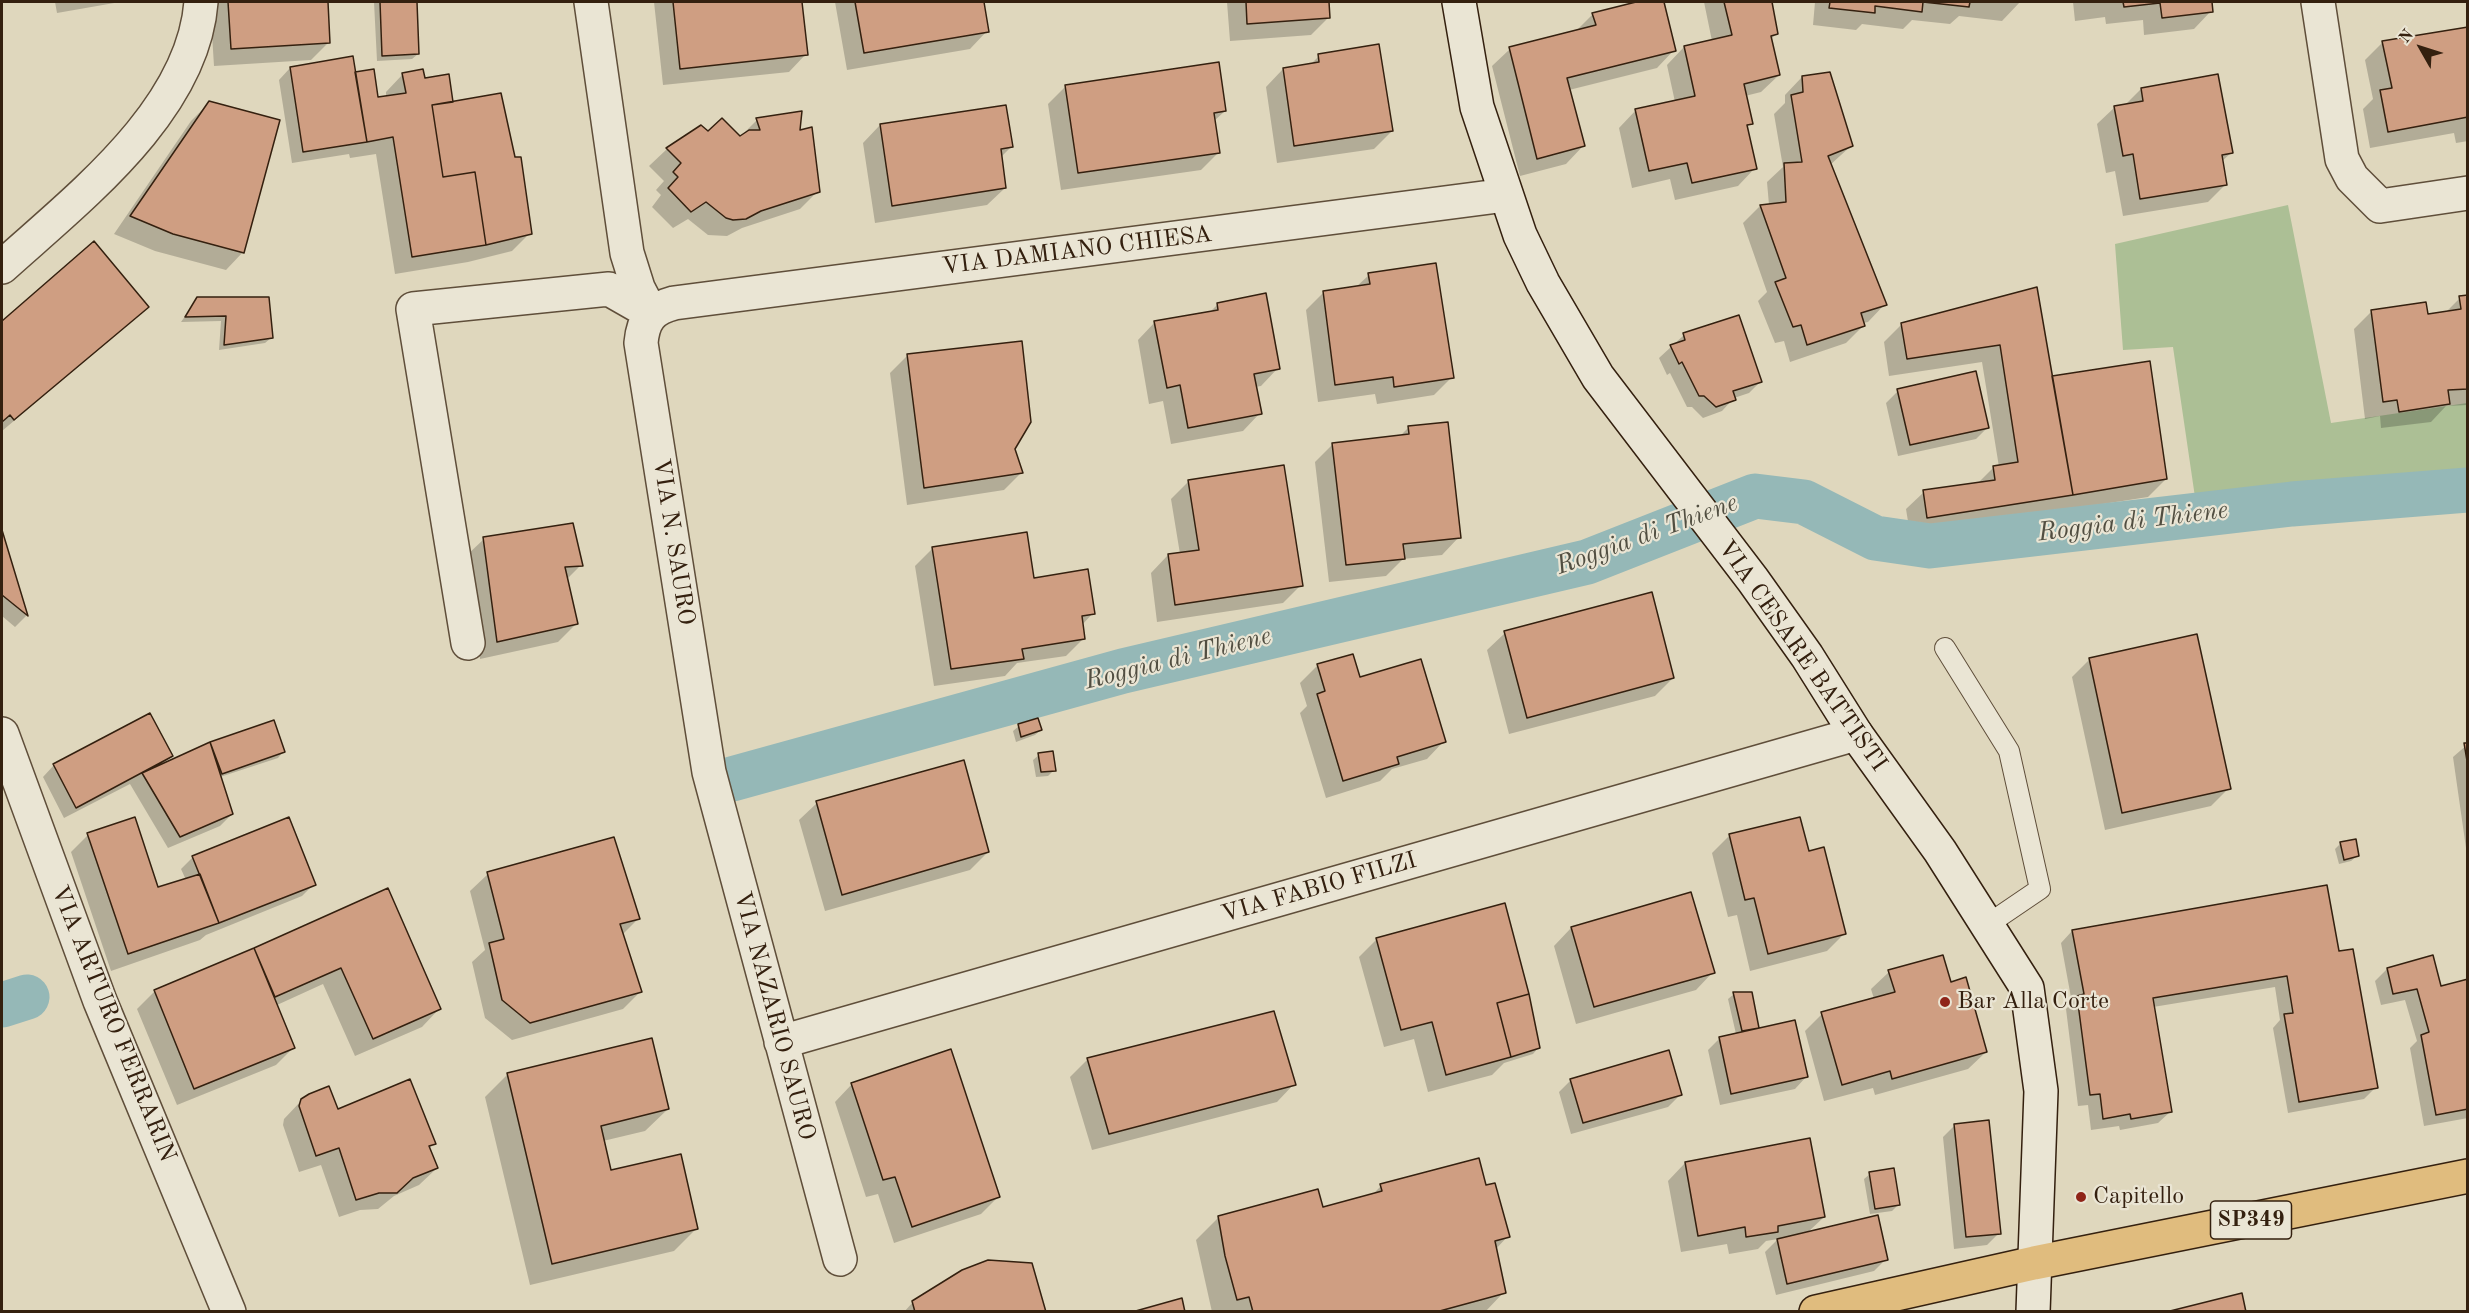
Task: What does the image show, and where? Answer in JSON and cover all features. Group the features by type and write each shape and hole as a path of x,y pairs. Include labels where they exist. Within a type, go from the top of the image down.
{"main road":[{"name":"SP349","path":"1816,1311 2034,1263 2468,1176"}],"street":[{"path":"2,267 88,190 129,148 172,86 200,22 201,2"},
{"path":"591,2 627,253 638,288 651,313"},
{"name":"VIA CESARE BATTISTI","path":"1459,2 1477,106 1520,236 1543,283 1598,377 1807,656 1856,734 1940,852 2027,988 2041,1091 2033,1311"},
{"path":"2318,2 2342,159 2352,178 2380,206 2468,193"},
{"name":"VIA DAMIANO CHIESA","path":"651,313 675,303 1506,195"},
{"path":"468,643 413,309 609,289 651,313"},
{"name":"VIA N. SAURO","path":"651,313 643,327 641,344 709,772"},
{"name":"VIA ARTURO FERRARIN","path":"2,734 100,1001 229,1311"},
{"name":"VIA FABIO FILZI","path":"781,1042 1856,734"},
{"name":"VIA NAZARIO SAURO","path":"709,772 840,1259"}],"lane":[{"path":"1945,648 2009,751 2040,889 1987,925"}],"green space":[{"path":"2288,205 2331,423 2467,403 2467,480 2196,504 2173,347 2123,350 2115,244"}],"building":[{"path":"228,2 328,2 330,43 231,49"},
{"path":"380,2 417,2 419,54 382,56"},
{"path":"673,2 802,2 808,55 680,69"},
{"path":"855,2 984,2 989,32 864,53"},
{"path":"1246,2 1329,2 1330,18 1247,24"},
{"path":"1636,2 1664,2 1676,51 1567,78 1585,146 1537,159 1509,47 1596,25 1592,13"},
{"path":"1724,2 1772,2 1778,34 1771,36 1780,75 1744,84 1753,124 1747,125 1757,169 1692,183 1687,163 1649,171 1635,109 1695,96 1684,46 1732,35"},
{"path":"1830,2 1923,2 1922,12 1875,6 1875,13 1829,8"},
{"path":"1923,2 1970,2 1969,7"},
{"path":"2123,2 2212,2 2213,12 2162,18 2160,3 2124,7"},
{"path":"2468,27 2468,117 2388,132 2380,90 2392,88 2382,41"},
{"path":"1379,44 1393,131 1294,146 1283,68 1319,62 1318,54"},
{"path":"353,56 367,142 303,152 290,67"},
{"path":"1219,62 1226,111 1214,113 1220,153 1078,173 1065,85"},
{"path":"374,69 378,97 406,93 402,73 423,69 425,78 449,74 453,102 432,105 443,177 475,172 486,245 412,257 393,137 367,142 355,72"},
{"path":"1830,72 1853,146 1828,156 1887,305 1861,313 1865,326 1807,345 1801,325 1793,327 1775,282 1786,278 1760,205 1786,202 1784,163 1802,162 1791,95 1803,92 1802,76"},
{"path":"2218,74 2233,153 2222,155 2227,185 2140,199 2133,154 2123,156 2114,106 2143,101 2141,88"},
{"path":"501,93 515,157 521,157 532,234 486,245 475,172 443,177 432,105"},
{"path":"209,101 280,120 244,253 173,234 130,216"},
{"path":"1006,105 1013,147 1001,149 1006,188 892,206 880,124"},
{"path":"802,111 800,130 812,127 820,192 761,211 746,219 733,220 726,218 706,202 691,212 668,188 678,177 673,172 681,163 666,148 701,125 708,131 722,118 740,136 749,130 760,130 756,118"},
{"path":"94,241 149,307 14,420 10,415 2,422 2,321"},
{"path":"1436,263 1454,378 1394,387 1393,377 1335,385 1323,291 1370,284 1368,273"},
{"path":"2037,287 2073,495 1927,518 1923,490 1995,480 1993,466 2018,462 2000,345 1907,359 1901,323"},
{"path":"1266,293 1280,369 1254,374 1262,414 1188,428 1180,385 1167,388 1154,321 1218,310 1217,303"},
{"path":"2468,295 2468,389 2448,390 2450,404 2399,412 2397,400 2383,402 2371,310 2426,302 2428,314 2461,309 2459,296"},
{"path":"197,297 269,297 273,338 224,345 226,316 185,317"},
{"path":"1739,315 1762,382 1733,391 1736,400 1716,407 1704,396 1699,396 1682,362 1679,364 1670,345 1685,340 1683,333"},
{"path":"1022,341 1031,422 1015,449 1023,473 924,488 907,354"},
{"path":"2150,361 2167,479 2073,495 2052,376"},
{"path":"1976,371 1989,428 1910,445 1897,389"},
{"path":"1448,422 1461,538 1403,544 1405,559 1346,565 1332,443 1409,434 1408,426"},
{"path":"1284,465 1303,586 1175,605 1168,554 1199,550 1188,480"},
{"path":"573,523 583,566 565,567 578,624 497,642 483,537"},
{"path":"2,530 28,616 2,595"},
{"path":"1027,532 1034,578 1088,569 1095,614 1082,616 1085,639 1022,649 1024,659 951,669 932,547"},
{"path":"1652,592 1674,678 1527,718 1504,631"},
{"path":"2197,634 2231,789 2122,813 2089,658"},
{"path":"1353,654 1360,677 1421,659 1446,742 1397,757 1399,764 1343,781 1317,694 1325,691 1317,664"},
{"path":"150,713 173,756 76,808 53,764"},
{"path":"1038,718 1042,730 1021,737 1018,724"},
{"path":"274,720 285,752 222,774 210,742"},
{"path":"210,742 233,814 180,837 142,773"},
{"path":"2464,743 2468,743 2468,767"},
{"path":"1053,751 1056,771 1041,772 1038,753"},
{"path":"964,760 989,852 842,895 816,801"},
{"path":"135,817 158,887 200,874 219,923 128,954 87,833"},
{"path":"289,817 316,885 219,923 192,856"},
{"path":"1800,817 1809,851 1824,847 1846,934 1768,954 1754,898 1745,900 1729,834"},
{"path":"614,837 640,919 620,924 642,992 530,1023 502,1000 489,943 504,939 487,872"},
{"path":"2356,839 2359,856 2344,860 2340,842"},
{"path":"2327,885 2339,951 2353,949 2378,1088 2299,1102 2284,1014 2293,1013 2287,976 2153,998 2172,1112 2131,1119 2130,1114 2103,1119 2100,1094 2090,1095 2077,996 2084,994 2072,930"},
{"path":"388,888 441,1009 373,1039 341,968 275,997 254,948"},
{"path":"1691,892 1715,973 1594,1007 1571,927"},
{"path":"1505,903 1529,994 1497,1003 1511,1057 1446,1075 1432,1022 1401,1030 1376,938"},
{"path":"254,948 295,1048 194,1089 154,990"},
{"path":"1943,955 1951,982 1966,977 1987,1052 1892,1079 1890,1071 1842,1085 1821,1012 1895,992 1888,970"},
{"path":"2433,955 2441,986 2468,979 2468,1109 2436,1115 2421,1035 2429,1032 2417,989 2393,994 2387,968"},
{"path":"1733,992 1752,992 1759,1028 1742,1031"},
{"path":"1529,994 1540,1048 1511,1057 1497,1003"},
{"path":"1274,1011 1296,1085 1109,1134 1087,1058"},
{"path":"1795,1020 1808,1077 1731,1094 1719,1037"},
{"path":"652,1038 669,1109 601,1126 611,1170 681,1154 698,1229 552,1264 507,1073"},
{"path":"951,1049 1000,1197 912,1227 895,1177 883,1180 851,1083"},
{"path":"1669,1050 1682,1095 1583,1123 1570,1079"},
{"path":"410,1079 436,1144 429,1146 438,1168 413,1178 397,1193 379,1193 356,1200 339,1148 316,1156 299,1106 301,1099 329,1086 338,1109"},
{"path":"1989,1120 2001,1234 1966,1237 1954,1124"},
{"path":"1810,1138 1825,1217 1778,1226 1778,1232 1746,1237 1745,1227 1698,1236 1685,1162"},
{"path":"1479,1158 1486,1185 1495,1183 1510,1237 1495,1241 1506,1293 1436,1312 1253,1312 1249,1297 1237,1300 1225,1256 1218,1216 1318,1189 1323,1207 1382,1191 1380,1184"},
{"path":"1894,1168 1900,1205 1875,1209 1869,1172"},
{"path":"1878,1215 1888,1260 1787,1284 1777,1239"},
{"path":"988,1260 1032,1263 1046,1312 915,1312 912,1301 962,1270"},
{"path":"2242,1293 2246,1312 2166,1312"},
{"path":"1182,1298 1185,1312 1132,1312"}],"waterway":[{"name":"Roggia di Thiene","path":"732,779 1123,671 1587,562 1755,496 1804,502 1875,538 1930,546 2292,504 2468,490"},
{"name":"Roggia di Thiene","path":"2,1005 27,997"}],"place":[{"name":"Bar Alla Corte","path":"1945,1002"},
{"name":"Capitello","path":"2081,1197"}]}
